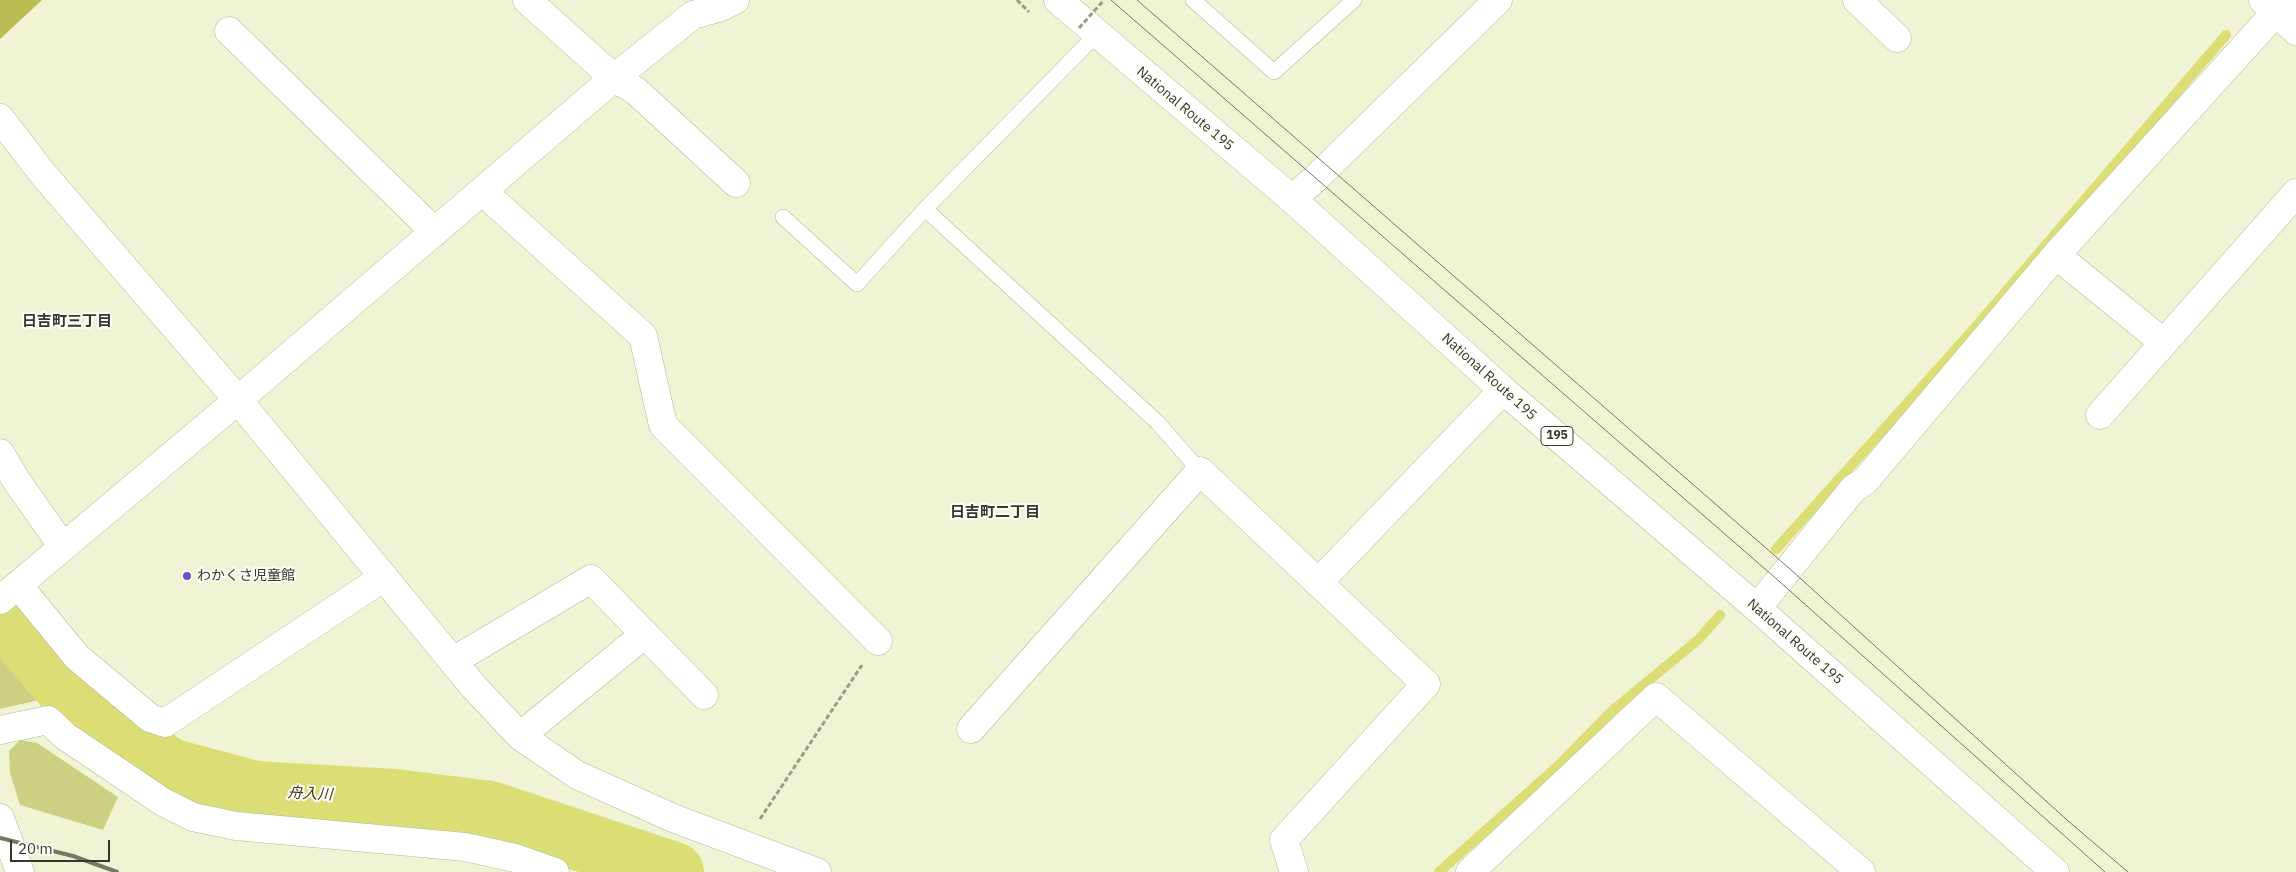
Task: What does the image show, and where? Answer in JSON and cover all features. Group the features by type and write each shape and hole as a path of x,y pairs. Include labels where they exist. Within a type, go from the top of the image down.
{"main road":[{"path":"527,0 614,78 636,91 736,183"},
{"path":"384,577 165,723 150,718 77,657 9,593 614,78 693,14 721,7 734,0"},
{"name":"National Route 195","path":"1058,0 1088,31 1292,199 1503,390 1757,608 2055,872"},
{"path":"1292,199 1316,178 1498,0"},
{"path":"1857,0 1897,38"},
{"path":"1757,608 1853,489 1865,481 2056,255 2275,4 2296,31"},
{"path":"229,31 435,232"},
{"path":"0,118 43,174 238,400 452,660 520,736 577,775 673,818 818,872"},
{"path":"482,191 643,336 663,425 878,641"},
{"path":"2100,416 2163,342 2296,193"},
{"path":"2056,255 2163,342"},
{"path":"1318,583 1503,390"},
{"path":"0,453 16,480 63,547"},
{"path":"971,729 1200,472 1426,684 1284,840 1294,872"},
{"path":"452,660 591,579 704,695"},
{"path":"520,736 645,634"},
{"path":"1476,870 1656,697 1861,872"},
{"path":"0,730 48,720 64,736 163,802 193,817 236,826 465,847 515,858 555,872"},
{"path":"0,818 13,868"}],"lane":[{"path":"1193,0 1274,72 1354,0"},
{"path":"782,217 857,284 1088,31"},
{"path":"925,209 1157,422 1200,472"}],"path":[{"path":"1017,0 1022,5"},
{"path":"1088,31 1104,0"},
{"path":"743,844 878,641"}],"green space":[{"path":"0,639 52,697 0,709"},
{"path":"20,740 37,743 118,797 103,830 20,805 10,773 9,751"}],"shaded area":[{"path":"0,0 42,0 0,39"}],"waterway":[{"path":"1776,549 1972,331 2226,35"},
{"name":"舟入川","path":"0,613 73,697 169,768 255,791 395,799 490,811 674,872"},
{"path":"1439,872 1558,766 1613,710 1699,639 1720,615"}],"tram line":[{"path":"1111,0 1780,582 2105,872"},
{"path":"1137,0 1790,569 2067,820 2128,872"}],"railway":[{"path":"0,838 73,856 117,872"}],"place":[{"name":"わかくさ児童館","path":"187,576"}],"district":[{"name":"日吉町三丁目","path":"67,322"},
{"name":"日吉町二丁目","path":"995,513"}]}
